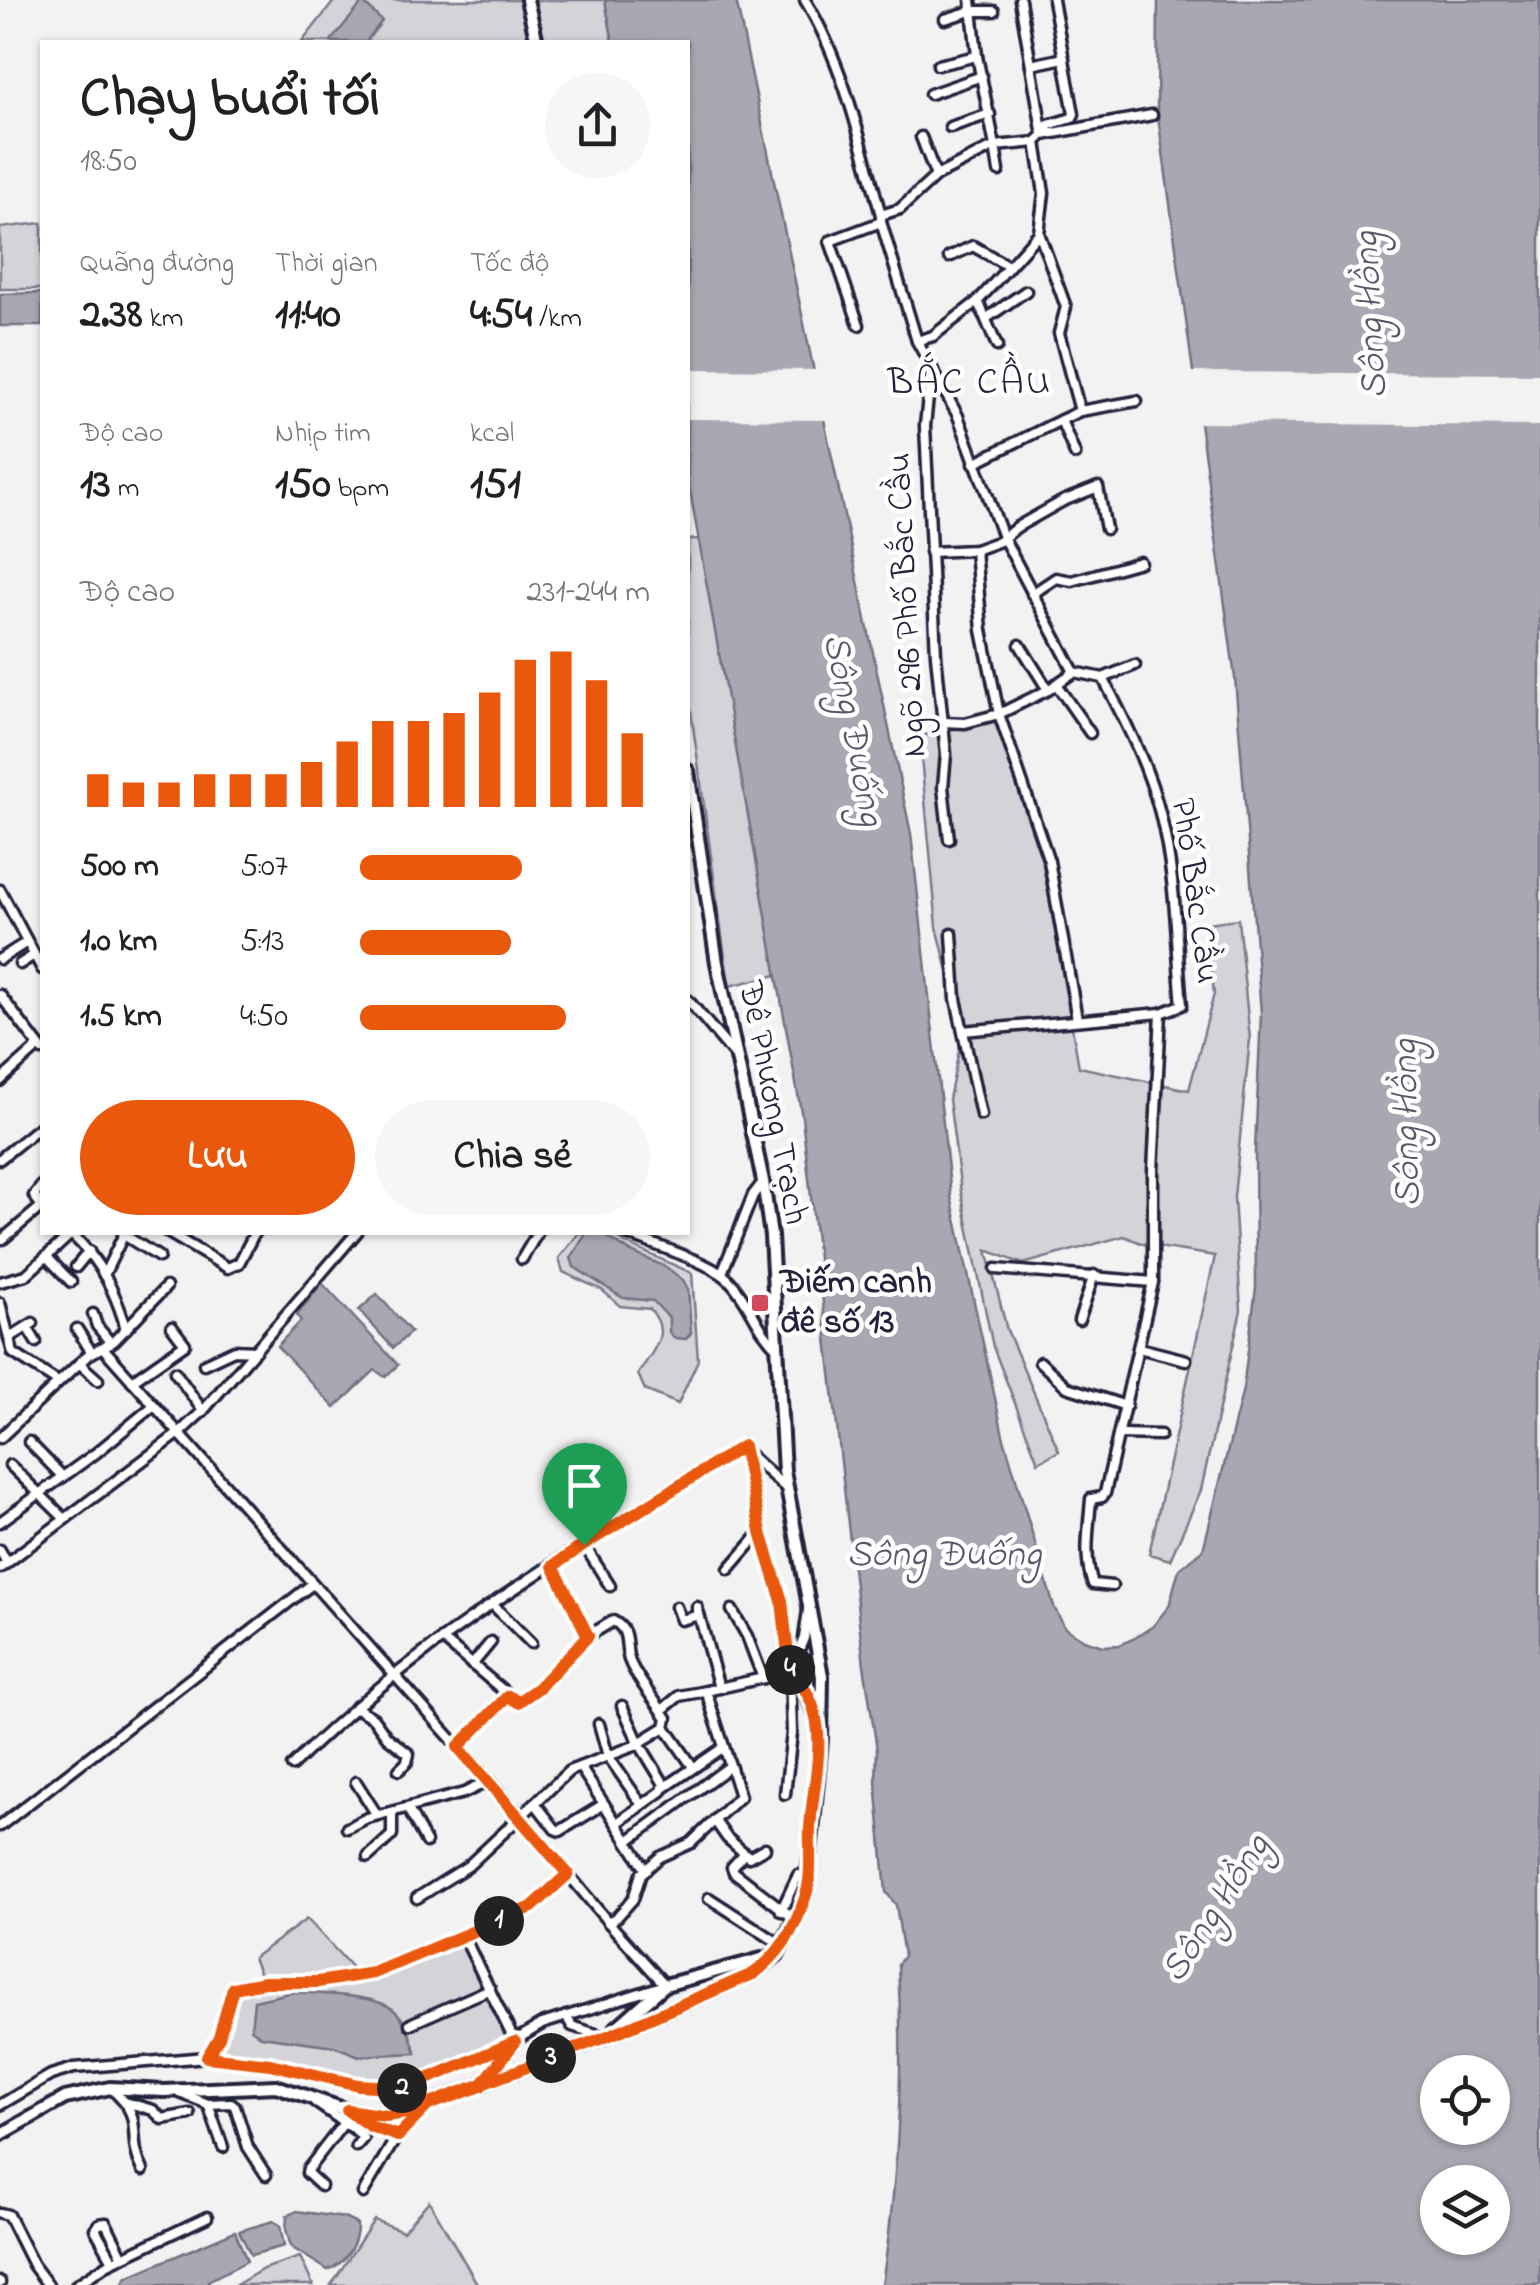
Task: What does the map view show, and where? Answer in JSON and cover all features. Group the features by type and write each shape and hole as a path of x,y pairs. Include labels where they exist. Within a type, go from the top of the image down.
{"main road":[{"path":"528,0 537,40"},
{"name":"Đê Phương Trạch","path":"0,2135 65,2098 110,2088 172,2090 260,2085 308,2095 347,2110 386,2116 428,2105 753,1974 780,1950 796,1920 810,1872 822,1676 787,1488 771,1236 763,1181 717,963 690,784"},
{"path":"606,2036 665,1984 780,1950"},
{"path":"481,2086 515,2042"}],"street":[{"path":"805,0 820,25 841,84 916,341 958,416 1003,537 1074,672"},
{"path":"971,0 977,56 1000,171"},
{"path":"1020,0 1042,137 1044,193 1039,232 1066,307 1060,333 1080,411"},
{"path":"1042,137 1048,124 1072,118 1074,114 1053,0"},
{"path":"945,19 971,11 994,11"},
{"path":"938,65 977,56"},
{"path":"1031,64 1064,58"},
{"path":"930,94 982,76"},
{"path":"950,127 990,114"},
{"path":"860,325 830,241 900,210 936,176 995,146 1152,115"},
{"path":"921,137 936,176"},
{"path":"916,341 933,336 978,301 1039,232"},
{"path":"950,258 973,246 1008,266"},
{"path":"987,318 1026,291"},
{"path":"978,301 997,346"},
{"name":"Ngõ 296 Phố Bắc Cầu","path":"930,368 924,426 946,763 943,788 950,839"},
{"path":"974,463 1080,411 1138,400"},
{"path":"1060,420 1075,454"},
{"path":"930,552 975,550 1098,486 1106,529"},
{"path":"975,550 982,630 999,714 1049,862 1077,1020"},
{"path":"1032,594 1056,578 1072,581 1140,562"},
{"path":"1020,645 1090,733"},
{"path":"943,722 964,723 999,714 1074,672 1103,678 1134,665"},
{"name":"Phố Bắc Cầu","path":"1103,678 1151,782 1166,841 1182,1004 1162,1014 1153,1171 1153,1282 1106,1492 1091,1500 1087,1560 1093,1584 1112,1586"},
{"path":"0,890 40,966"},
{"path":"952,934 956,999 981,1115"},
{"path":"0,958 27,942"},
{"path":"20,964 34,955"},
{"path":"0,994 40,1049 0,1081"},
{"path":"690,1002 736,1057"},
{"path":"963,1031 1162,1014"},
{"path":"0,1159 40,1127"},
{"path":"722,1274 753,1195 763,1181"},
{"path":"3,1239 40,1208"},
{"path":"0,1282 26,1275 68,1235"},
{"path":"72,1235 104,1274 126,1329"},
{"path":"104,1274 124,1235"},
{"path":"126,1235 159,1257"},
{"path":"172,1235 228,1268 239,1263 253,1235"},
{"path":"0,1550 4,1565 178,1434 203,1411 354,1235"},
{"path":"522,1259 536,1235"},
{"path":"629,1235 722,1274 748,1302 762,1334 778,1349"},
{"path":"76,1267 89,1251"},
{"path":"47,1257 71,1282"},
{"path":"996,1269 1153,1282"},
{"path":"1079,1320 1094,1275"},
{"path":"0,1438 58,1382 126,1329 166,1287"},
{"path":"0,1304 12,1353 58,1382"},
{"path":"1,2106 51,2075 74,2068 207,2057 270,2064 358,2085 406,2088 515,2042 542,2024 665,1984 153,1406 107,1346 92,1314"},
{"path":"5,1332 30,1325 36,1342"},
{"path":"132,1381 184,1344 172,1328"},
{"path":"77,1329 92,1353"},
{"path":"1139,1348 1186,1360"},
{"path":"204,1364 234,1350 255,1351"},
{"path":"1040,1362 1067,1387 1126,1406"},
{"path":"79,1364 98,1380"},
{"path":"175,1372 203,1411"},
{"path":"0,1522 153,1406"},
{"path":"1119,1434 1160,1434"},
{"path":"29,1442 62,1477"},
{"path":"292,1766 355,1706 442,1639 743,1446 787,1488"},
{"path":"744,1450 761,1532 782,1601 792,1733 785,1794"},
{"path":"10,1465 65,1519"},
{"path":"730,1569 761,1532"},
{"path":"584,1545 610,1586"},
{"path":"553,1566 588,1636"},
{"path":"0,1826 312,1586"},
{"path":"790,1672 804,1638 809,1604"},
{"path":"493,1605 532,1642"},
{"path":"676,1608 681,1620 698,1611 719,1688"},
{"path":"732,1610 763,1678"},
{"path":"417,1898 468,1866 550,1786 580,1767 639,1743 665,1727 667,1718 628,1657 628,1638 620,1624 612,1621 588,1636 538,1688 518,1702 442,1639"},
{"path":"472,1665 491,1642"},
{"path":"662,1710 679,1696 790,1672"},
{"path":"790,1672 809,1700 821,1740"},
{"path":"608,1922 633,1899 640,1874 660,1857 691,1843 740,1796 706,1691"},
{"path":"458,1747 508,1696"},
{"path":"355,1706 409,1754 408,1762 399,1770"},
{"path":"622,1706 664,1788"},
{"path":"599,1724 608,1756 642,1806"},
{"path":"665,1727 693,1767"},
{"path":"617,1823 724,1746"},
{"path":"628,1841 730,1766"},
{"path":"580,1767 646,1870"},
{"path":"347,1828 464,1793 489,1781"},
{"path":"356,1782 377,1816"},
{"path":"535,1803 557,1831"},
{"path":"547,1848 557,1831 604,1804"},
{"path":"408,1809 426,1842"},
{"path":"368,1857 392,1835 392,1812"},
{"path":"715,1821 749,1857 765,1848"},
{"path":"744,1854 732,1869 796,1920"},
{"path":"207,2057 219,2037 233,1988 264,1982 318,1982 373,1973 532,1907 568,1874"},
{"path":"781,1911 798,1875"},
{"path":"709,1898 780,1950"},
{"path":"464,1936 515,2042"},
{"path":"410,2024 490,1989"},
{"path":"566,2016 572,2026 606,2036"},
{"path":"110,2088 128,2103 152,2110 158,2118 190,2114"},
{"path":"172,2090 208,2104 235,2106 248,2148 266,2175"},
{"path":"308,2095 362,2138 356,2146"},
{"path":"128,2103 138,2160 144,2170"},
{"path":"208,2104 223,2146"},
{"path":"363,2193 398,2136 428,2105"},
{"path":"347,2110 370,2126 398,2136"},
{"path":"321,2186 308,2169 343,2124"},
{"path":"0,2213 8,2214 33,2265 48,2285"},
{"path":"76,2285 118,2259 207,2218"}],"shaded area":[{"path":"335,0 605,0 613,40 304,40"},
{"path":"40,223 40,289 0,289 0,228"},
{"path":"699,539 777,975 729,986 690,704 690,540"},
{"path":"995,721 1043,864 1079,1067 1189,1090 1214,994 1207,923 1238,919 1250,1039 1234,1197 1241,1310 1201,1490 1170,1560 1149,1554 1215,1256 1146,1245 1124,1236 1023,1264 987,1250 1007,1330 1059,1451 1038,1462 993,1347 961,1192 949,1099 963,1031 937,927 919,736"},
{"path":"577,1235 613,1235 692,1273 698,1360 678,1404 645,1390 638,1374 660,1334 650,1309 620,1306 602,1290 563,1272 559,1258"},
{"path":"307,1919 359,1975 463,1935 515,2042 406,2088 384,2088 207,2057 219,2037 233,1988 263,1982 253,1958"},
{"path":"429,2201 478,2285 331,2285 374,2220 403,2231"},
{"path":"300,2257 313,2285 236,2285 263,2269"}],"water":[{"path":"605,0 736,0 911,834 951,1196 1003,1435 1054,1607 1065,1628 1103,1646 1120,1645 1153,1626 1169,1606 1179,1569 1203,1550 1243,1389 1256,1288 1255,1151 1261,1013 1248,841 1235,678 1157,109 1158,0 1540,0 1540,2285 882,2285 896,2165 900,2084 898,1964 904,1956 896,1905 886,1892 876,1782 877,1749 864,1665 802,1117 690,491 690,40 613,40"},
{"path":"363,2 382,21 368,40 332,40"},
{"path":"40,293 40,326 0,326 0,294"},
{"path":"585,1235 605,1235 666,1267 688,1289 691,1333 686,1339 674,1338 669,1332 669,1318 653,1301 623,1298 574,1267 571,1258"},
{"path":"322,1283 398,1365 385,1377 375,1370 335,1408 277,1346 301,1321 297,1315"},
{"path":"377,1294 411,1332 393,1348 359,1310"},
{"path":"294,1992 347,1996 387,2005 403,2020 416,2053 359,2056 334,2046 261,2036 251,2029 254,2001"},
{"path":"297,2211 344,2218 357,2224 349,2252 340,2263 328,2270 291,2247 287,2216"},
{"path":"273,2221 280,2225 284,2246 251,2255 239,2231"},
{"path":"235,2231 247,2261 208,2281 210,2285 122,2285 127,2277"}],"pier":[{"path":"690,369 819,370 830,420 690,419"},
{"path":"1188,372 1540,374 1540,426 1195,423"}],"place":[{"name":"Điếm canh đê số 13","path":"760,1303"}],"district":[{"name":"BẮC CẦU","path":"970,384"}],"route":[{"path":"584,1545 553,1566 588,1636 538,1688 518,1702 508,1696 458,1747 568,1874 532,1907 373,1973 291,1985 264,1982 233,1988 219,2037 207,2057 270,2064 358,2085 406,2088 515,2042 481,2086 428,2105 398,2136 370,2126 347,2110 386,2116 406,2113 481,2086 753,1974 777,1954 792,1931 806,1896 821,1740 816,1715 799,1680 790,1672 782,1601 762,1536 743,1446 584,1545"}],"water label":[{"name":"Sông Hồng","path":"1372,315"},
{"name":"Sông Đuống","path":"852,730"},
{"name":"Sông Hồng","path":"1408,1123"},
{"name":"Sông Đuống","path":"944,1556"},
{"name":"Sông Hồng","path":"1217,1909"}]}
